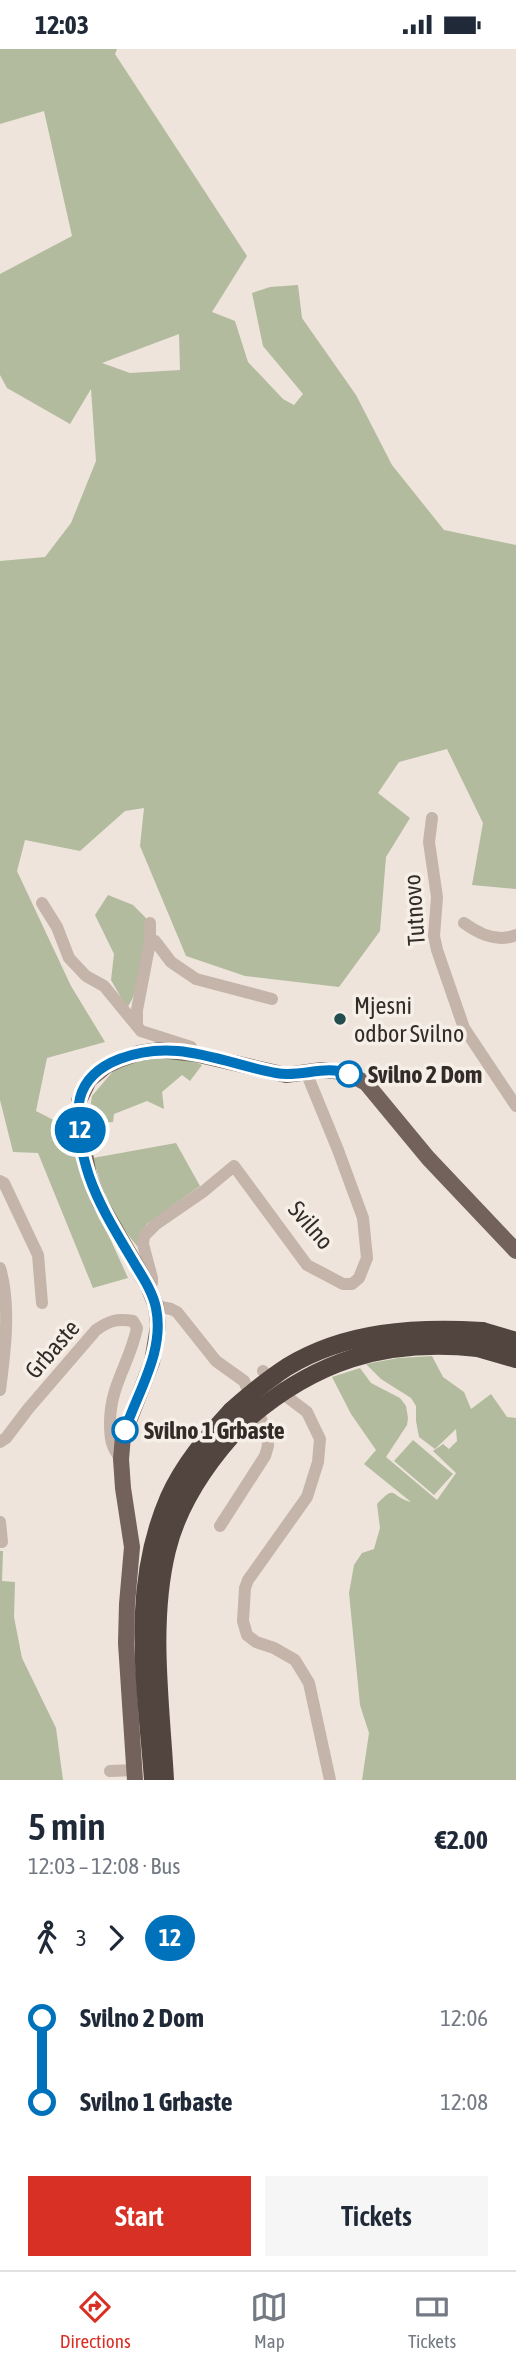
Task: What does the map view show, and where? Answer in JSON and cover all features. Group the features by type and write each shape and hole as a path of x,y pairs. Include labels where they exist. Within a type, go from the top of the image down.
{"highway":[{"path":"153,1780 143,1647 144,1589 151,1548 170,1496 188,1463 206,1438 292,1384 322,1369 362,1355 409,1346 451,1345 480,1339 516,1341"},
{"path":"480,1339 516,1359"},
{"path":"165,1780 158,1646 160,1589 167,1548 185,1502 237,1417"}],"main road":[{"name":"Svilno","path":"135,1775 126,1643 132,1547 121,1459 123,1436 152,1362 158,1325 156,1306 148,1286 100,1203 89,1176 79,1122 79,1101 89,1080 106,1066 120,1060 139,1053 160,1051 195,1054 291,1075 335,1070 345,1072 366,1083 428,1158 516,1251"}],"street":[{"name":"Tutnovo","path":"432,818 429,842 437,897 434,936 437,950 464,1028 516,1106"},
{"name":"Svilno","path":"42,903 58,927 69,958 86,976 104,986 141,1031 191,1047 195,1054"},
{"path":"137,1026 136,1010 150,942 150,923"},
{"name":"Tutnovo","path":"464,923 489,937 501,939 516,935"},
{"path":"150,942 155,941 171,962 196,979 272,999"},
{"name":"Svilno","path":"148,1286 152,1283 152,1278 143,1244 144,1236 156,1224 204,1191 234,1166 307,1265 343,1283 352,1284 359,1278 367,1258 363,1218 306,1072"},
{"name":"Grbaste","path":"0,1181 4,1184 38,1255 42,1303"},
{"name":"Grbaste","path":"0,1268 3,1278 5,1332 0,1390"},
{"path":"156,1306 171,1308 177,1312 216,1361 244,1381 267,1433 268,1446 265,1456 220,1526"},
{"name":"Grbaste","path":"0,1442 96,1330 120,1318 133,1321 137,1328 113,1391 110,1407 110,1440 113,1450 121,1459"},
{"path":"263,1371 286,1397 307,1412 320,1439 318,1462 307,1497 248,1580 243,1621 247,1635 295,1660 309,1683 330,1780"},
{"path":"0,1523 2,1542"},
{"path":"110,1771 135,1775"}],"green space":[{"path":"0,49 117,49 115,54 247,256 212,312 235,321 248,362 283,399 294,405 303,394 263,346 252,293 270,287 298,285 302,318 356,395 392,465 444,530 516,545 516,889 472,885 483,823 447,749 399,762 378,793 410,818 386,857 380,931 339,987 245,976 186,956 140,846 144,808 125,811 80,851 25,840 17,871 71,986 105,1042 47,1058 36,1111 73,1130 82,1177 128,1278 93,1288 38,1153 13,1152 0,1100 0,561 45,557 71,523 96,461 91,389 70,424 7,388 0,375 0,274 72,236 44,111 0,124","holes":["179,334 180,370 130,373 102,363"]},
{"path":"108,895 133,905 146,918 140,976 127,1008 111,980 114,954 95,915"},
{"path":"149,1058 190,1060 202,1065 190,1081 182,1075 162,1092 164,1109 147,1101 114,1114 113,1122 88,1124 92,1096 114,1070"},
{"path":"176,1143 200,1186 147,1224 139,1235 137,1246 110,1205 93,1158"},
{"path":"432,1356 443,1377 464,1392 471,1409 491,1394 507,1417 516,1418 516,1780 362,1780 369,1733 360,1705 349,1593 354,1565 362,1553 374,1549 380,1528 377,1504 391,1493 411,1502 364,1464 376,1450 351,1414 332,1377 360,1368 371,1383 400,1398 406,1406 407,1425 386,1457 437,1500 456,1473 433,1451 443,1444 449,1449 457,1441 456,1429 435,1449 419,1437 416,1406 411,1398 381,1379 366,1364 398,1358"},
{"path":"413,1440 453,1474 434,1495 394,1461"},
{"path":"0,1551 3,1551 2,1581 15,1582 14,1617 22,1658 56,1728 63,1780 0,1780"}],"bus line":[{"name":"12","path":"125,1430 152,1362 158,1325 156,1306 148,1286 100,1203 89,1176 82,1147 79,1101 89,1080 106,1066 120,1060 139,1053 160,1051 195,1054 286,1075 322,1070 349,1074"}],"place":[{"name":"Mjesni odbor Svilno","path":"340,1019"},
{"name":"Svilno 2 Dom","path":"349,1074"},
{"name":"Svilno 1 Grbaste","path":"125,1430"}]}
